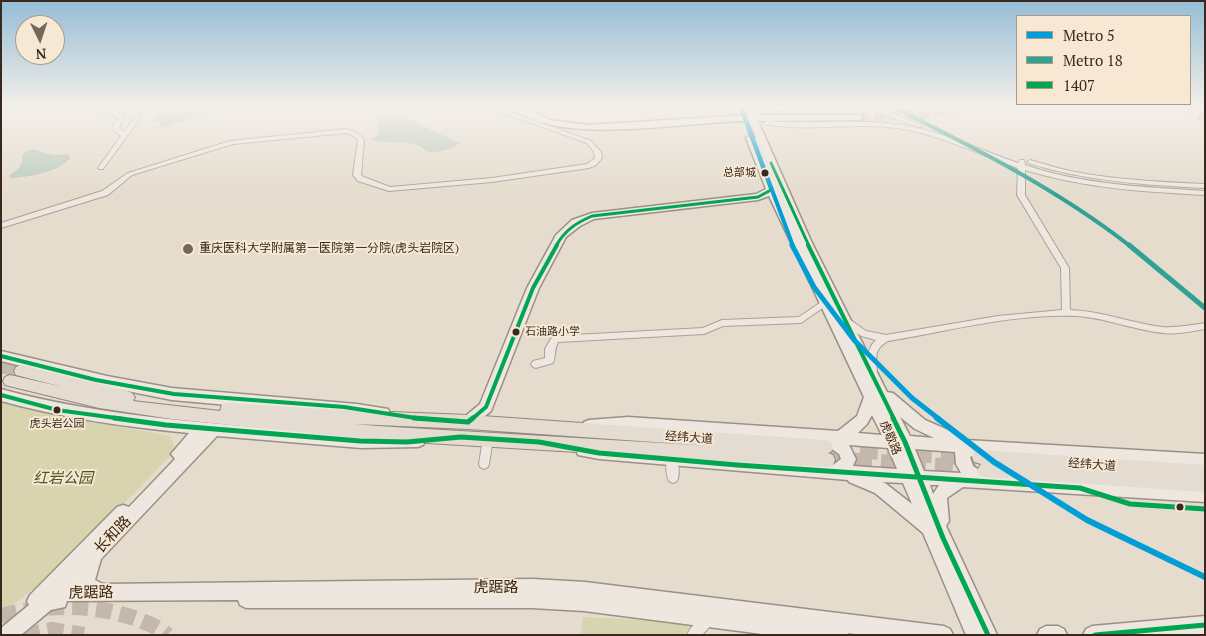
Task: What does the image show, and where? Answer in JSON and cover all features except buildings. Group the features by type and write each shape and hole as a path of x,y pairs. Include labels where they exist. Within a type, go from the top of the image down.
{"main road":[{"name":"经纬大道","path":"461,437 377,433 172,413 99,402 16,376 178,404 342,417 468,422 553,428 828,454"},
{"path":"461,437 828,454"},
{"name":"经纬大道","path":"982,464 1205,472"},
{"name":"经纬大道","path":"982,464 1205,484"}],"street":[{"path":"101,168 124,137"},
{"path":"1,226 105,194 130,174 232,142 287,137"},
{"path":"359,137 361,140 357,175 362,179 390,189 492,180 589,166 597,162 599,158 598,150 589,142 574,137"},
{"name":"虎歇路","path":"754,137 780,211 824,303 876,393 899,441 913,477 928,527 975,635"},
{"name":"虎歇路","path":"758,137 806,243 872,373 876,393"},
{"path":"767,137 770,147 769,160"},
{"path":"937,137 1022,163 1068,172 1108,179 1205,186"},
{"path":"950,137 1055,176 1110,186 1205,193"},
{"path":"1022,163 1021,196 1065,268 1066,313"},
{"path":"468,422 476,418 486,407 533,288 558,241 568,228 592,216 758,197 771,190"},
{"path":"500,424 494,416 492,407 540,285 563,241 572,230 586,222 603,217 746,203 765,203 780,211"},
{"path":"536,364 550,360 550,349 555,339 704,331 722,323 801,320 824,303"},
{"path":"843,318 864,334 886,338 1021,316 1066,313 1082,314 1164,330 1180,330 1205,326"},
{"path":"872,373 871,352 876,344 886,338"},
{"path":"1,356 96,380 174,394 344,408 428,420"},
{"path":"828,454 842,437 860,424 869,412 876,393 908,418 939,434 982,464 1205,461"},
{"path":"1,395 57,410 104,418 208,429 360,441 406,442 461,437"},
{"name":"长和路","path":"7,635 110,539 208,429"},
{"name":"长和路","path":"1,629 47,597 208,429"},
{"path":"842,437 899,441 982,464 1205,495"},
{"path":"484,464 488,439"},
{"path":"538,442 599,453 672,460 828,454 913,477 961,480"},
{"path":"828,454 856,478 880,488 928,527"},
{"path":"672,460 673,478"},
{"path":"944,538 938,508 940,494 945,487 961,480 982,464"},
{"name":"虎歇路","path":"913,477 944,538 988,635"},
{"path":"110,539 94,560 86,581 90,588 110,592"},
{"name":"虎踞路","path":"47,597 110,592 533,588 585,591 944,635"},
{"name":"虎踞路","path":"47,597 532,599 584,602 840,635"},
{"path":"693,635 710,618"},
{"path":"1092,635 1205,625"},
{"path":"1046,635 1058,635"}],"green space":[{"name":"红岩公园","path":"1,399 45,413 170,436 176,450 68,562 1,614"},
{"path":"583,617 685,622 701,631 703,635 581,635"}],"shaded area":[{"path":"446,137 460,143 452,148 434,152 425,151 416,144 386,142 373,140 372,138"},
{"path":"32,149 53,155 69,154 70,158 59,167 51,170 24,177 9,178 21,165 22,155"}],"tunnel":[{"path":"1,366 21,371"},
{"path":"833,448 974,457"},
{"path":"827,460 976,469"},
{"path":"1,616 52,607 86,608 103,610 137,619 157,627 167,635"},
{"path":"24,635 52,630 84,635"}],"metro line":[{"name":"5","path":"752,137 789,238 814,287 854,340 912,398 994,462 1087,520 1205,577"},
{"name":"18","path":"952,137 1070,203 1139,253 1205,308"}],"transit line":[{"name":"1407","path":"1,356 96,380 174,394 344,407 428,420 468,422 486,407 533,288 562,235 576,223 592,216 758,197 771,190 751,137"},
{"name":"1407","path":"771,163 820,271 905,442 943,538 988,635"},
{"name":"1407","path":"1,395 57,410 166,425 360,441 407,442 461,437 539,442 599,453 737,465 1080,488 1130,504 1205,509"},
{"name":"1407","path":"1095,635 1205,625"}],"place":[{"name":"总部城","path":"765,173"},
{"name":"重庆医科大学附属第一医院第一分院(虎头岩院区)","path":"188,249"},
{"name":"石油路小学","path":"516,332"},
{"name":"虎头岩公园","path":"57,410"}]}
